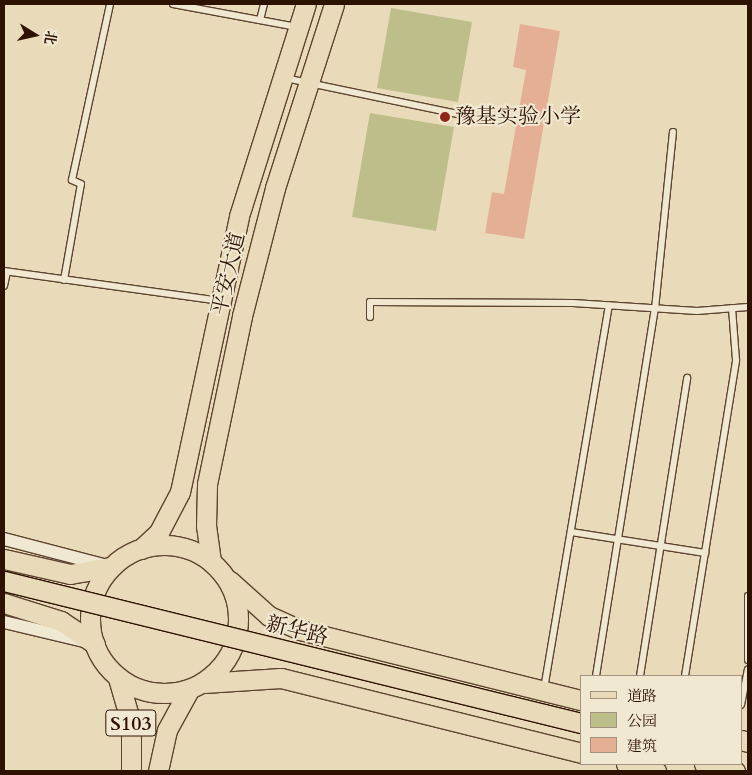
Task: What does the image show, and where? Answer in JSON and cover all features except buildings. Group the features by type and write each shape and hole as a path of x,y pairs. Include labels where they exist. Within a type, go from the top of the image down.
{"main road":[{"name":"平安大道","path":"141,548 159,532 180,492 219,301 239,216 306,4"},
{"name":"平安大道","path":"211,561 206,534 207,484 257,252 305,85 334,4"},
{"path":"4,559 36,567 81,574 111,567 141,548 165,545 189,549 211,561 269,616 300,630 580,700"},
{"path":"95,644 91,606 111,567"},
{"path":"196,686 224,662 237,635 234,595 226,577"},
{"name":"新华路","path":"4,582 580,723"},
{"name":"新华路","path":"4,592 580,734"},
{"path":"4,603 25,608 61,621 95,644 118,678 152,693 196,686 281,678 580,752"},
{"name":"S103","path":"118,678 131,723 131,771"},
{"name":"S103","path":"158,771 167,730 196,686"},
{"path":"630,765 656,771"},
{"path":"708,765 735,771"}],"street":[{"path":"4,539 111,567"},
{"path":"4,622 95,644"}],"lane":[{"path":"64,280 81,184 72,180 110,4"},
{"path":"173,4 298,27"},
{"path":"260,20 264,4"},
{"path":"282,77 305,85 458,114"},
{"path":"596,675 620,540 655,309 673,132"},
{"path":"4,286 5,271 219,301"},
{"path":"370,317 370,302 609,305 655,309 748,307"},
{"path":"544,691 609,305"},
{"path":"685,675 736,360 732,308"},
{"path":"640,675 687,378"},
{"path":"570,532 705,553"},
{"path":"748,596 748,660"},
{"path":"742,700 748,670"}],"green space":[{"path":"391,8 472,22 458,102 377,88"},
{"path":"370,113 454,127 436,231 352,217"}],"place":[{"name":"豫基实验小学","path":"445,117"}]}
